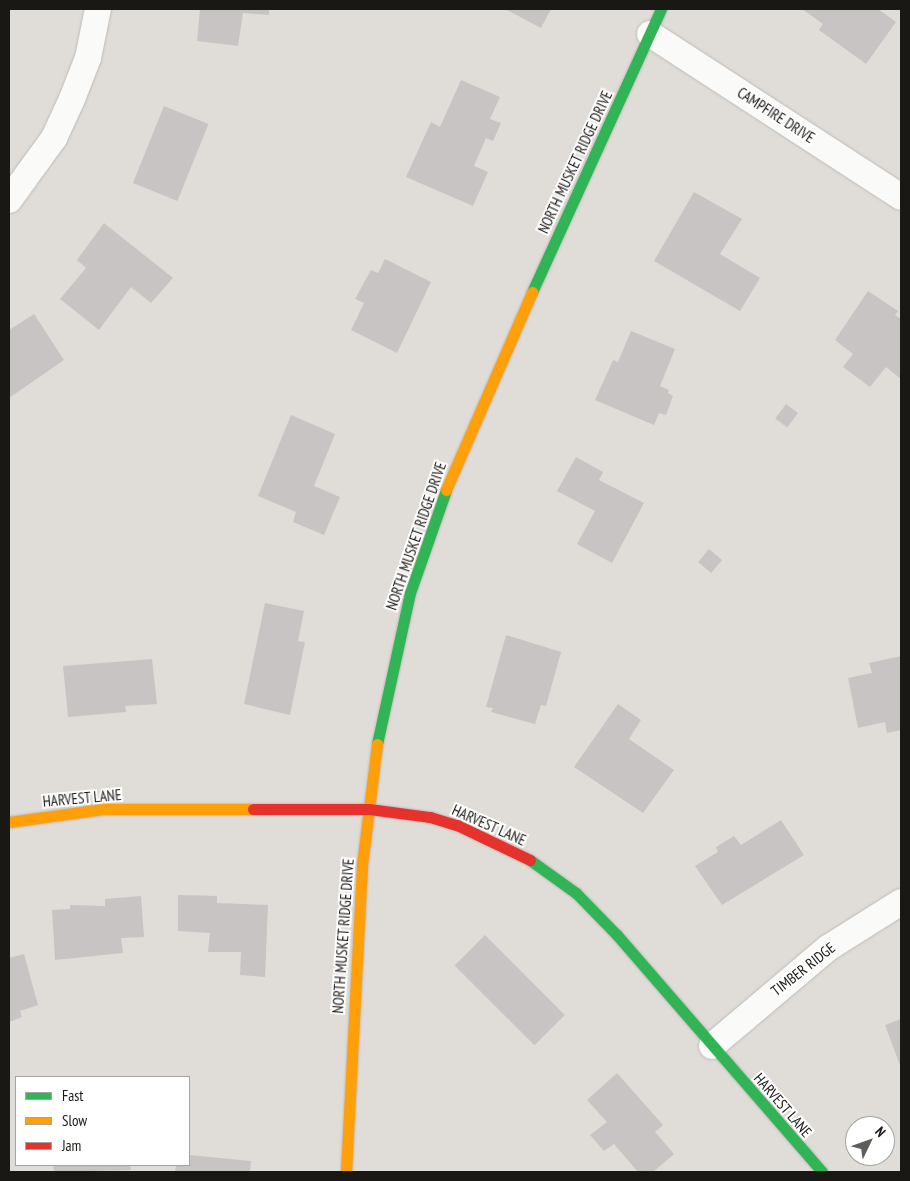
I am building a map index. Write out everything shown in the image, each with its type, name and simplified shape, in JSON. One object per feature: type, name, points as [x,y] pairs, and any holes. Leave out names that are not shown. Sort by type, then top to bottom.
[{"type":"street","points":[[9,200],[54,138],[88,58],[98,9]]},
{"type":"street","name":"NORTH MUSKET RIDGE DRIVE","points":[[346,1172],[361,885],[369,809],[391,671],[410,593],[442,499],[477,413],[661,9]]},
{"type":"street","name":"CAMPFIRE DRIVE","points":[[650,34],[901,197]]},
{"type":"street","name":"HARVEST LANE","points":[[9,822],[103,808],[369,809],[430,817],[457,825],[544,868],[576,893],[617,935],[822,1172]]},
{"type":"street","name":"TIMBER RIDGE","points":[[712,1046],[828,948],[901,902]]},
{"type":"building","points":[[200,9],[269,9],[269,15],[243,13],[238,46],[197,41]]},
{"type":"building","points":[[505,9],[551,9],[541,28]]},
{"type":"building","points":[[802,9],[878,9],[896,22],[866,64],[819,30],[823,24]]},
{"type":"building","points":[[461,80],[500,97],[490,119],[501,123],[493,141],[486,138],[474,166],[488,172],[473,206],[406,177],[431,122],[440,127]]},
{"type":"building","points":[[164,106],[209,124],[177,201],[133,183]]},
{"type":"building","points":[[694,192],[742,219],[720,254],[760,278],[740,311],[654,261]]},
{"type":"building","points":[[104,223],[173,278],[151,303],[131,287],[99,330],[60,299],[86,268],[77,260]]},
{"type":"building","points":[[385,259],[431,282],[397,353],[351,330],[364,303],[355,299],[371,270],[378,273]]},
{"type":"building","points":[[868,291],[898,311],[895,315],[901,319],[901,379],[886,367],[870,387],[843,367],[853,354],[835,340]]},
{"type":"building","points":[[34,314],[64,360],[9,398],[9,330]]},
{"type":"building","points":[[631,331],[675,349],[660,386],[669,390],[668,393],[673,396],[666,415],[659,413],[654,425],[595,400],[613,360],[618,362]]},
{"type":"building","points":[[786,404],[798,413],[787,427],[775,418]]},
{"type":"building","points":[[291,415],[335,434],[314,486],[340,497],[324,535],[293,522],[296,512],[258,496]]},
{"type":"building","points":[[576,457],[603,472],[599,480],[644,503],[612,563],[577,544],[595,511],[557,491]]},
{"type":"building","points":[[709,549],[722,560],[711,573],[698,562]]},
{"type":"building","points":[[265,603],[304,611],[298,641],[305,642],[290,715],[244,704]]},
{"type":"building","points":[[506,635],[561,652],[546,706],[541,705],[535,724],[491,712],[493,708],[486,707]]},
{"type":"building","points":[[901,656],[901,730],[887,733],[885,722],[858,728],[848,678],[872,673],[869,663]]},
{"type":"building","points":[[152,659],[157,704],[125,706],[126,712],[68,717],[63,666]]},
{"type":"building","points":[[618,704],[641,720],[629,739],[674,770],[643,813],[574,767]]},
{"type":"building","points":[[781,820],[804,855],[722,905],[695,866],[718,852],[716,847],[734,836],[741,845]]},
{"type":"building","points":[[178,895],[217,896],[217,903],[268,905],[265,977],[240,975],[241,952],[208,952],[210,933],[178,931]]},
{"type":"building","points":[[141,896],[144,937],[121,938],[123,953],[55,960],[52,910],[70,909],[70,905],[105,906],[105,899]]},
{"type":"building","points":[[485,935],[565,1015],[534,1045],[455,965]]},
{"type":"building","points":[[24,954],[38,1005],[20,1011],[22,1017],[9,1022],[9,958]]},
{"type":"building","points":[[901,1019],[901,1068],[885,1025]]},
{"type":"building","points":[[617,1073],[663,1125],[655,1132],[674,1154],[653,1172],[638,1172],[614,1144],[604,1151],[590,1135],[607,1122],[587,1100]]},
{"type":"building","points":[[190,1155],[251,1161],[250,1172],[175,1172],[176,1166],[190,1166]]},
{"type":"building","points":[[53,1166],[130,1166],[131,1170],[54,1172]]},
{"type":"traffic: fast","points":[[532,292],[661,9]]},
{"type":"traffic: fast","points":[[377,744],[410,593],[446,490]]},
{"type":"traffic: fast","points":[[530,860],[576,893],[617,935],[822,1172]]},
{"type":"traffic: slow","points":[[446,490],[532,292]]},
{"type":"traffic: slow","points":[[346,1172],[362,865],[377,744]]},
{"type":"traffic: slow","points":[[9,822],[103,809],[253,809]]},
{"type":"traffic: jam","points":[[253,809],[369,809],[430,817],[457,825],[530,860]]}]
